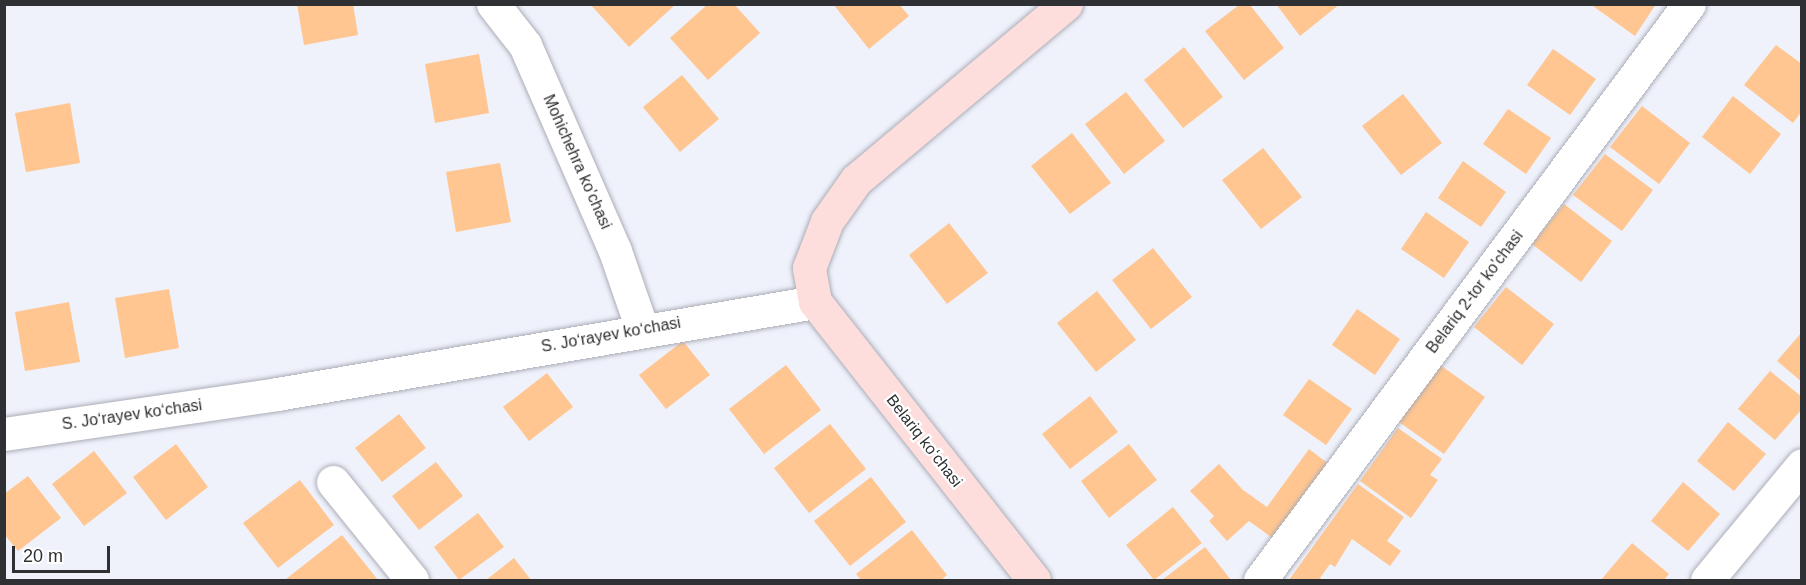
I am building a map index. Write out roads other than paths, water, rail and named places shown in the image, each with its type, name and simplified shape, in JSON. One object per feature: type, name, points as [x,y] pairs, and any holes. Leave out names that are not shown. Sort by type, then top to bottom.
[{"type":"street","name":"Mohichehra ko'chasi","points":[[493,4],[525,45],[615,251],[642,329]]},
{"type":"street","points":[[814,302],[809,286],[814,251],[845,193],[1066,4]]},
{"type":"street","name":"Belariq 2-tor ko'chasi","points":[[1260,580],[1689,4]]},
{"type":"street","name":"S. Joʻrayev koʻchasi","points":[[4,434],[278,393],[642,329],[814,302]]},
{"type":"street","name":"Belariq koʻchasi","points":[[814,302],[1034,580]]},
{"type":"street","points":[[1707,580],[1802,465]]},
{"type":"street","points":[[333,482],[412,580]]}]
